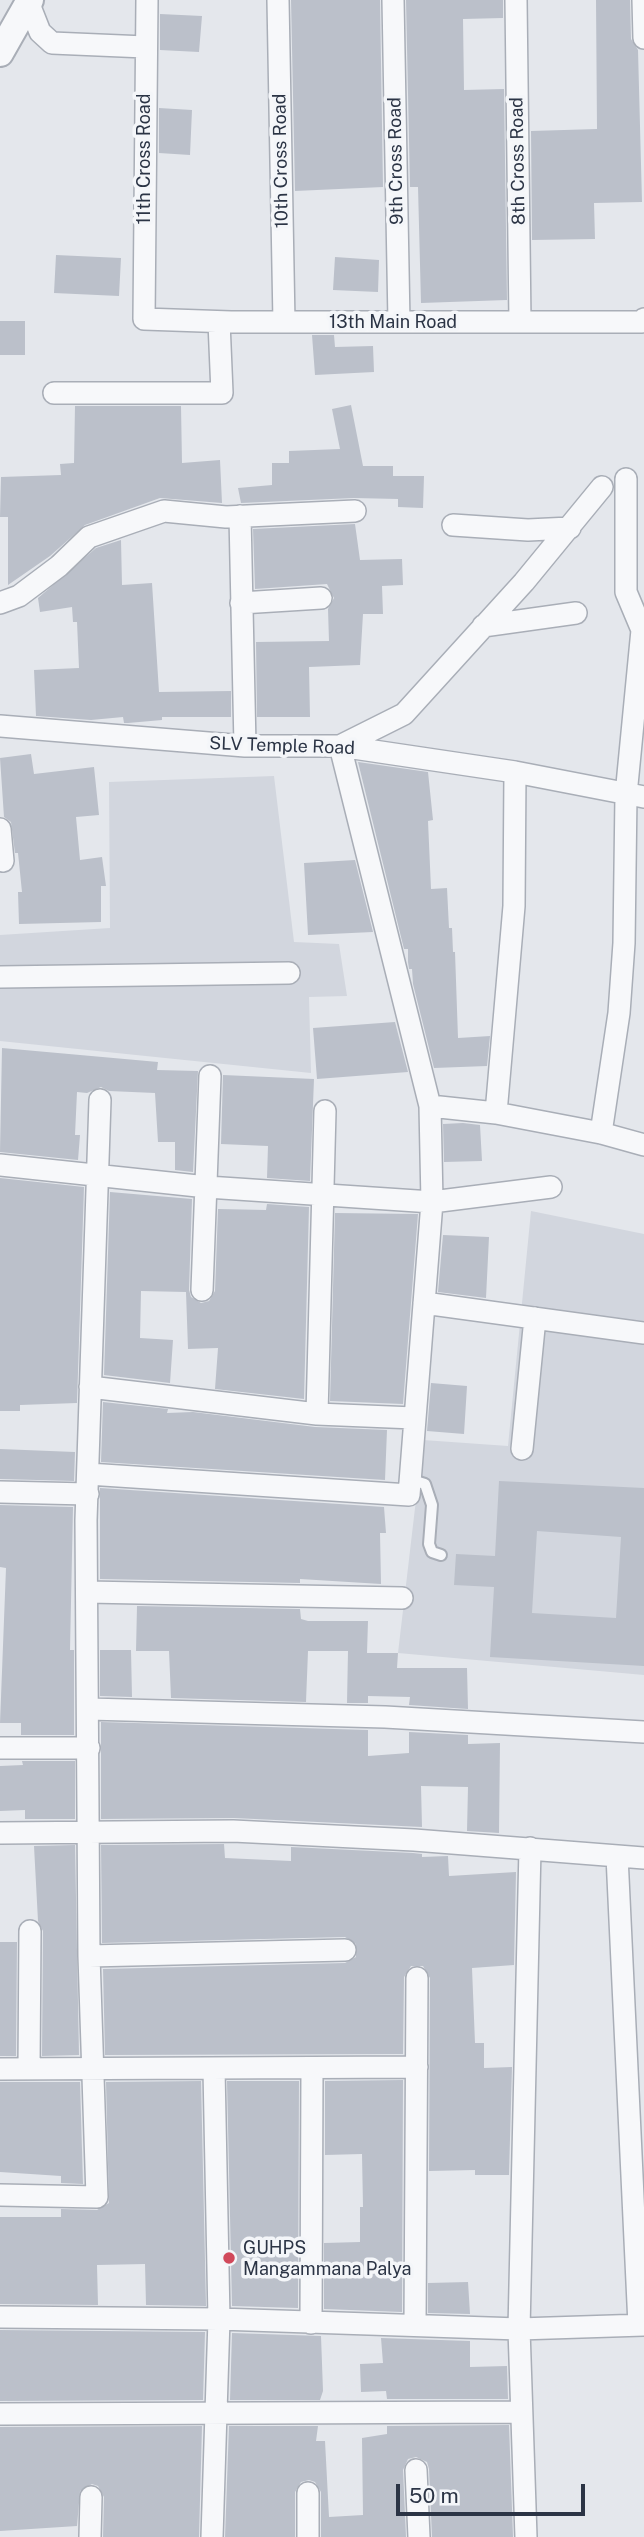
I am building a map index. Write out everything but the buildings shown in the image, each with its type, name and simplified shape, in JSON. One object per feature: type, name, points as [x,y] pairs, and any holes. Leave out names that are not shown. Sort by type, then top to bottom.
[{"type":"street","name":"11th Cross Road","points":[[144,319],[147,0]]},
{"type":"street","name":"10th Cross Road","points":[[278,0],[284,322]]},
{"type":"street","name":"9th Cross Road","points":[[393,0],[399,322]]},
{"type":"street","name":"8th Cross Road","points":[[516,0],[520,322]]},
{"type":"street","points":[[643,0],[644,38]]},
{"type":"street","points":[[29,2],[40,32],[52,43],[145,47]]},
{"type":"street","points":[[0,53],[29,2]]},
{"type":"street","name":"13th Main Road","points":[[144,319],[219,322],[643,321]]},
{"type":"street","points":[[54,393],[222,393],[219,322]]},
{"type":"street","points":[[601,1133],[622,971],[635,796],[642,630],[626,593],[626,479]]},
{"type":"street","points":[[0,1492],[88,1484],[409,1494],[432,1202],[430,1106],[340,746],[404,713],[570,528],[602,487]]},
{"type":"street","points":[[0,603],[19,596],[59,566],[89,537],[164,511],[240,516],[355,511]]},
{"type":"street","points":[[240,516],[244,746]]},
{"type":"street","points":[[453,524],[528,530],[570,528]]},
{"type":"street","points":[[241,603],[321,598]]},
{"type":"street","points":[[483,626],[576,613]]},
{"type":"street","name":"SLV Temple Road","points":[[0,726],[244,746],[340,746],[515,772],[635,796]]},
{"type":"street","points":[[496,1113],[514,906],[515,772]]},
{"type":"street","points":[[0,830],[3,861]]},
{"type":"street","points":[[0,976],[289,973]]},
{"type":"street","points":[[202,1290],[210,1076]]},
{"type":"street","points":[[0,2195],[97,2197],[89,1956],[87,1592],[95,1173],[100,1100]]},
{"type":"street","points":[[430,1106],[496,1113],[601,1133],[644,1145]]},
{"type":"street","points":[[317,1414],[325,1111]]},
{"type":"street","points":[[0,1165],[207,1187],[324,1192],[432,1202],[551,1186]]},
{"type":"street","points":[[424,1303],[644,1333]]},
{"type":"street","points":[[522,1449],[535,1318]]},
{"type":"street","points":[[90,1387],[317,1414],[414,1418]]},
{"type":"street","points":[[87,1592],[402,1598]]},
{"type":"street","points":[[89,1709],[385,1717],[644,1732]]},
{"type":"street","points":[[0,1748],[89,1748]]},
{"type":"street","points":[[0,1833],[233,1831],[530,1848],[644,1858]]},
{"type":"street","points":[[526,2537],[519,2329],[530,1848]]},
{"type":"street","points":[[0,2317],[219,2319],[519,2329],[642,2325],[617,1856]]},
{"type":"street","points":[[29,2069],[30,1931]]},
{"type":"street","points":[[89,1956],[345,1950]]},
{"type":"street","points":[[415,2325],[417,1978]]},
{"type":"street","points":[[0,2069],[417,2067]]},
{"type":"street","points":[[212,2537],[219,2319],[214,2068]]},
{"type":"street","points":[[311,2323],[312,2069]]},
{"type":"street","points":[[0,2414],[71,2416],[215,2411],[520,2412]]},
{"type":"street","points":[[416,2470],[419,2537]]},
{"type":"street","points":[[308,2493],[308,2537]]},
{"type":"street","points":[[90,2497],[90,2537]]},
{"type":"lane","points":[[409,1479],[425,1484],[432,1505],[429,1544],[432,1552],[441,1555]]},
{"type":"shaded area","points":[[274,776],[294,942],[339,944],[347,996],[309,997],[311,1073],[0,1041],[0,935],[110,928],[109,782]]},
{"type":"shaded area","points":[[531,1211],[644,1234],[644,1675],[398,1653],[423,1440],[508,1446]]},
{"type":"place","name":"GUHPS Mangammana Palya","points":[[229,2258]]}]
